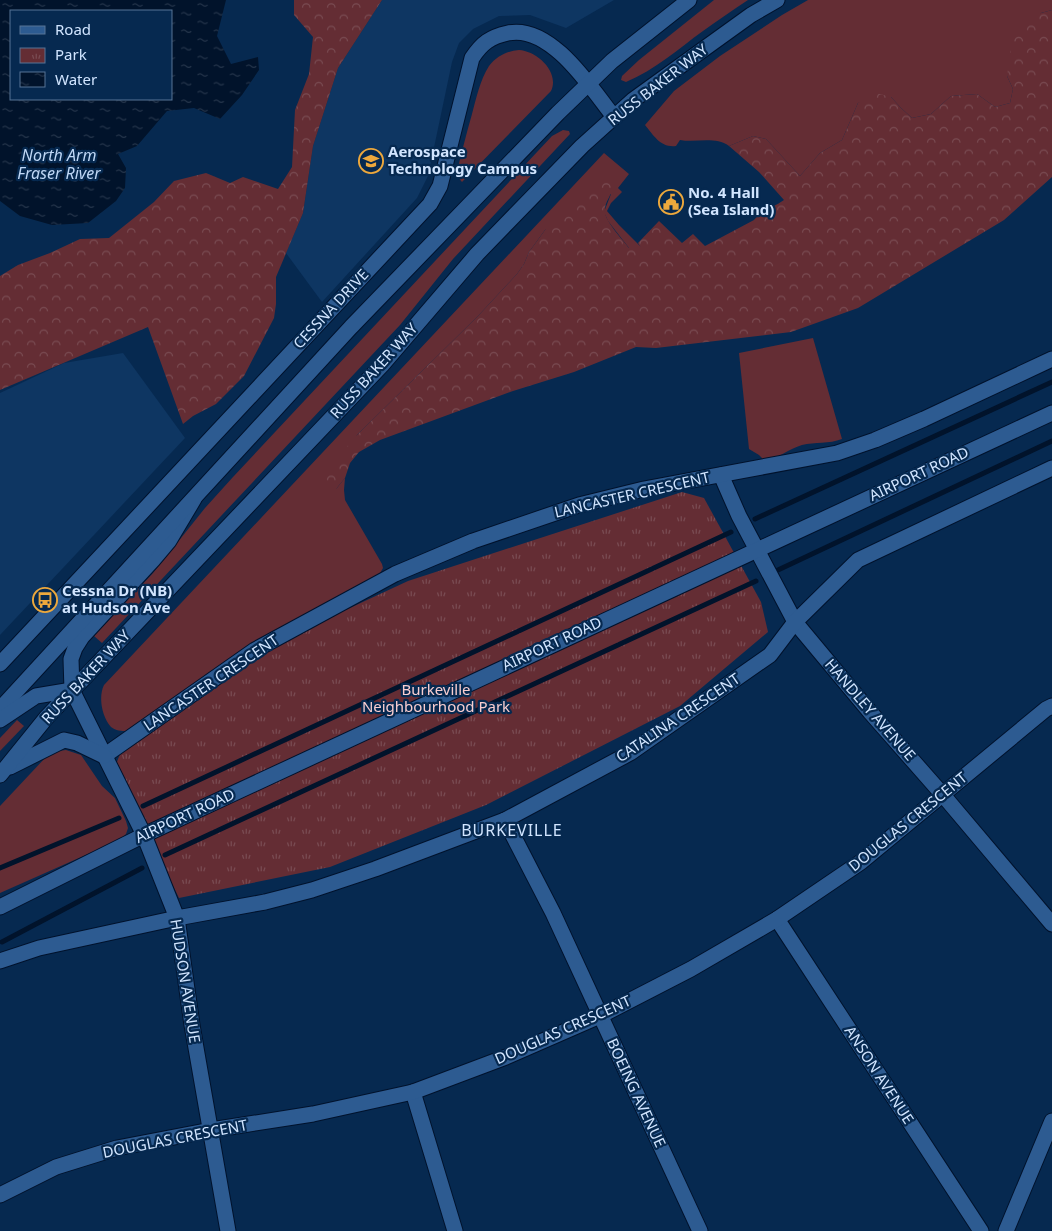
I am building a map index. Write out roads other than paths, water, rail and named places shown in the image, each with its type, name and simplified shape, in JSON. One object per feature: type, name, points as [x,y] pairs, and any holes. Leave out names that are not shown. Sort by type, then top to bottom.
[{"type":"street","points":[[0,709],[351,327],[558,113],[612,61],[689,0]]},
{"type":"street","name":"RUSS BAKER WAY","points":[[3,772],[46,718],[382,365],[477,254],[582,146],[633,100],[751,16],[777,0]]},
{"type":"street","name":"CESSNA DRIVE","points":[[0,664],[430,204],[440,186],[472,58],[481,46],[496,36],[514,32],[531,34],[550,43],[569,61],[614,117]]},
{"type":"street","name":"LANCASTER CRESCENT","points":[[104,756],[255,650],[395,574],[473,540],[579,505],[644,489],[837,453],[924,420],[1052,358]]},
{"type":"street","name":"AIRPORT ROAD","points":[[0,907],[144,835],[1052,412]]},
{"type":"street","name":"CATALINA CRESCENT","points":[[0,961],[39,948],[176,918],[265,902],[312,890],[375,869],[505,820],[630,753],[770,655],[795,622],[858,560],[1052,468]]},
{"type":"street","name":"HANDLEY AVENUE","points":[[721,475],[739,516],[795,622],[1052,924]]},
{"type":"street","points":[[0,720],[36,696],[72,690],[71,660],[75,648],[82,637],[169,541],[194,499]]},
{"type":"street","name":"HUDSON AVENUE","points":[[72,690],[144,835],[176,918],[192,1025],[228,1231]]},
{"type":"street","name":"DOUGLAS CRESCENT","points":[[0,1195],[56,1167],[117,1148],[211,1130],[313,1114],[412,1092],[506,1057],[600,1016],[692,969],[777,919],[861,862],[1052,706]]},
{"type":"street","points":[[3,772],[64,740],[77,743],[104,756]]},
{"type":"street","name":"BOEING AVENUE","points":[[505,820],[553,913],[700,1231]]},
{"type":"street","name":"ANSON AVENUE","points":[[777,919],[981,1231]]},
{"type":"street","points":[[412,1092],[455,1231]]},
{"type":"street","points":[[1006,1231],[1052,1121]]},
{"type":"water","name":"North Arm Fraser River","points":[[0,0],[226,0],[217,36],[231,64],[258,57],[259,70],[242,95],[220,119],[194,108],[167,111],[137,146],[118,154],[126,168],[125,188],[116,201],[88,223],[52,225],[20,216],[0,201]]},
{"type":"waterway","points":[[755,519],[1052,382]]},
{"type":"waterway","points":[[778,570],[1052,441]]},
{"type":"waterway","points":[[143,806],[731,532]]},
{"type":"waterway","points":[[165,855],[756,581]]},
{"type":"waterway","points":[[0,868],[119,818]]},
{"type":"waterway","points":[[2,942],[142,868]]},
{"type":"place","name":"Aerospace Technology Campus","points":[[371,161]]},
{"type":"place","name":"No. 4 Hall (Sea Island)","points":[[671,202]]},
{"type":"place","name":"Cessna Dr (NB) at Hudson Ave","points":[[45,600]]},
{"type":"district","name":"BURKEVILLE","points":[[512,830]]},
{"type":"park label","name":"Burkeville Neighbourhood Park","points":[[436,698]]}]
